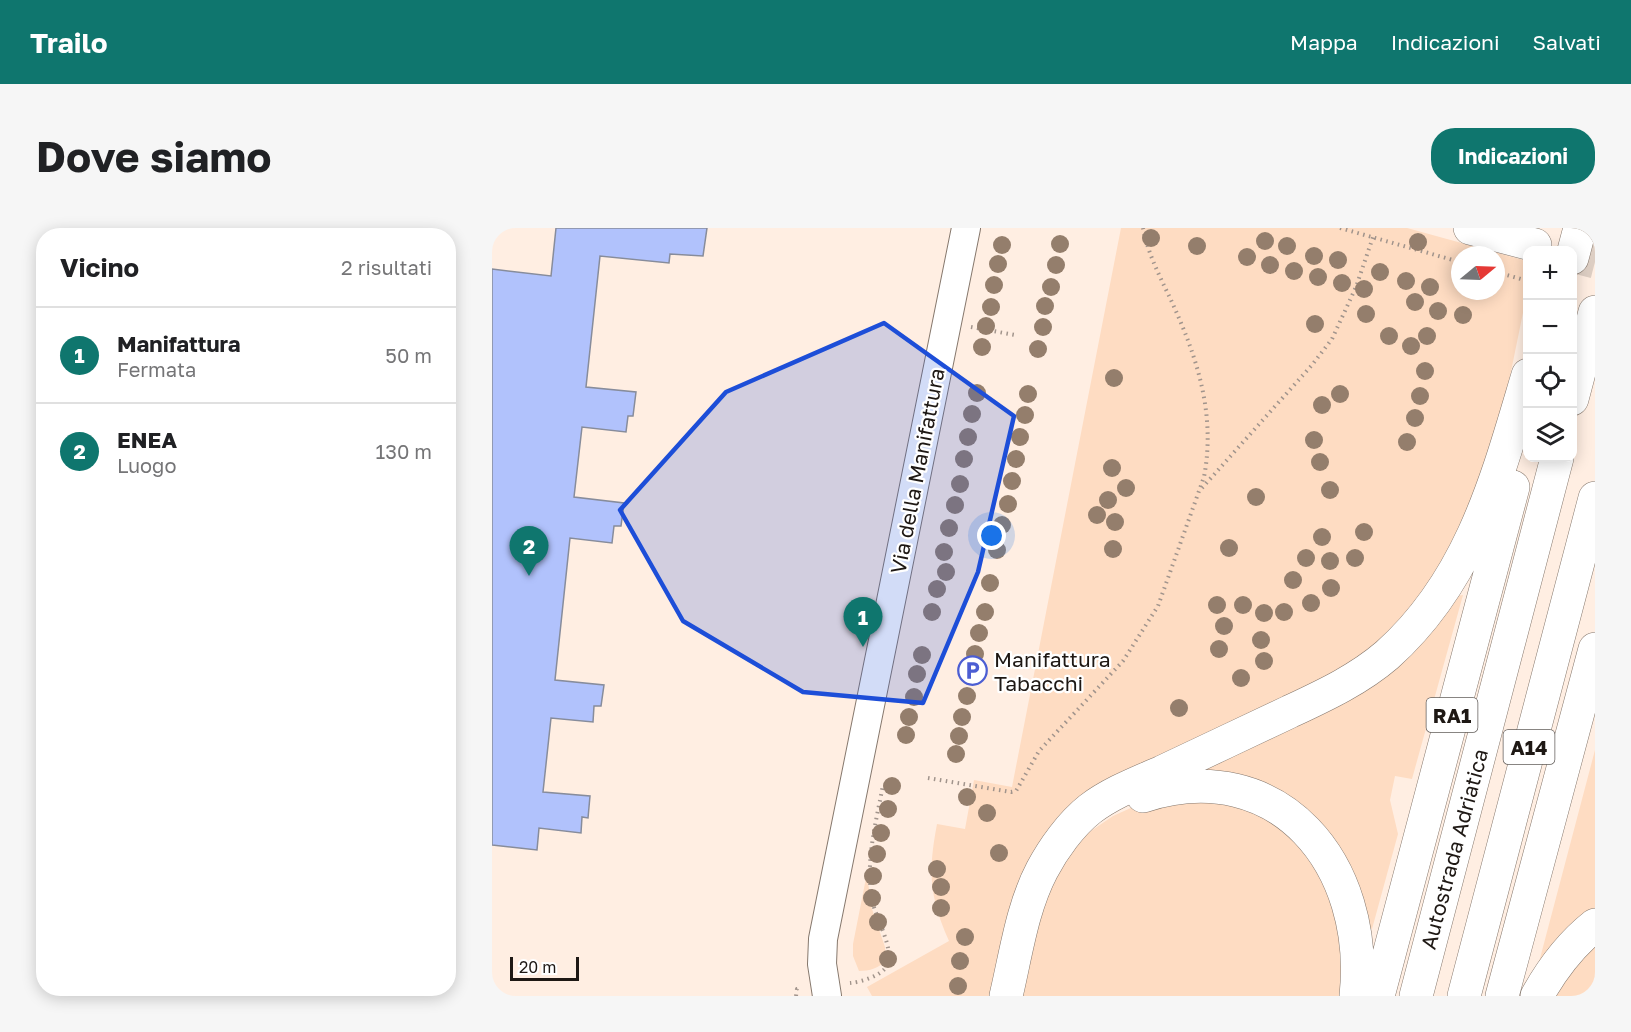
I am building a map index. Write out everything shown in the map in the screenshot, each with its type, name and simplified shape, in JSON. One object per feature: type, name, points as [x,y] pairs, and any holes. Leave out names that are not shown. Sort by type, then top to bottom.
[{"type":"main road","points":[[1470,228],[1535,245]]},
{"type":"main road","points":[[1577,380],[1595,312]]},
{"type":"main road","points":[[1005,996],[1032,893],[1049,859],[1088,810],[1109,797],[1335,689],[1369,669],[1402,640],[1442,593],[1472,541],[1491,494],[1523,388]]},
{"type":"main road","name":"RA1","points":[[1378,996],[1523,449]]},
{"type":"main road","name":"Autostrada Adriatica","points":[[1416,996],[1556,462]]},
{"type":"main road","name":"A14","points":[[1464,996],[1595,498]]},
{"type":"main road","points":[[1502,996],[1595,649]]},
{"type":"main road","points":[[1069,831],[1119,805],[1154,792],[1182,786],[1206,785],[1228,789],[1273,806],[1292,818],[1312,836],[1330,860],[1344,888],[1353,918],[1357,947],[1356,996]]},
{"type":"main road","points":[[1537,996],[1558,962],[1595,925]]},
{"type":"street","name":"Via della Manifattura","points":[[816,990],[822,964],[823,939],[964,330],[966,228]]},
{"type":"path","points":[[928,778],[1016,791],[1039,751],[1117,669],[1139,639],[1158,606],[1200,491],[1208,458],[1207,420],[1202,380],[1186,335],[1149,252],[1143,228]]},
{"type":"path","points":[[1340,228],[1451,259]]},
{"type":"path","points":[[1200,491],[1312,365],[1332,339],[1356,287],[1373,237]]},
{"type":"path","points":[[1505,275],[1523,280]]},
{"type":"path","points":[[964,330],[975,316]]},
{"type":"path","points":[[964,330],[1015,335]]},
{"type":"path","points":[[796,996],[859,982],[886,966],[888,947],[873,904],[870,885],[871,854],[885,773]]},
{"type":"highlighted area","points":[[884,323],[1014,416],[978,572],[923,703],[803,692],[683,621],[620,510],[726,392]]},
{"type":"shaded area","points":[[1121,228],[1407,228],[1472,246],[1451,246],[1451,300],[1505,300],[1505,255],[1523,260],[1523,313],[1498,435],[1453,551],[1377,651],[1107,789],[1000,955],[989,996],[872,996],[867,987],[949,941],[934,897],[932,856],[937,824],[965,829],[974,780],[1012,787]]},
{"type":"shaded area","points":[[1463,595],[1412,779],[1395,776],[1390,800],[1398,834],[1372,929],[1367,929],[1353,879],[1212,773],[1204,771],[1203,768],[1456,596]]},
{"type":"shaded area","points":[[1595,750],[1595,911],[1538,966]]},
{"type":"shaded area","points":[[1240,801],[1302,841],[1342,916],[1344,996],[1018,996],[1047,891],[1055,872],[1088,833],[1113,816],[1144,802]]},
{"type":"shaded area","points":[[867,873],[871,906],[885,947],[886,960],[874,968],[859,971],[853,956],[853,944]]},
{"type":"shaded area","points":[[1595,939],[1595,996],[1551,996]]},
{"type":"building","points":[[556,228],[707,228],[703,256],[670,254],[669,263],[600,256],[586,387],[636,392],[633,416],[628,416],[626,432],[582,427],[574,497],[624,503],[621,526],[614,526],[612,543],[570,538],[555,680],[604,685],[601,706],[594,706],[593,722],[551,718],[543,792],[590,796],[588,818],[582,817],[581,833],[539,828],[537,850],[492,845],[492,269],[551,276]]},
{"type":"tunnel","points":[[1577,257],[1595,262]]},
{"type":"place","name":"ENEA","points":[[529,576]]},
{"type":"place","name":"Manifattura","points":[[863,647]]},
{"type":"place","name":"Manifattura Tabacchi","points":[[973,671]]}]
